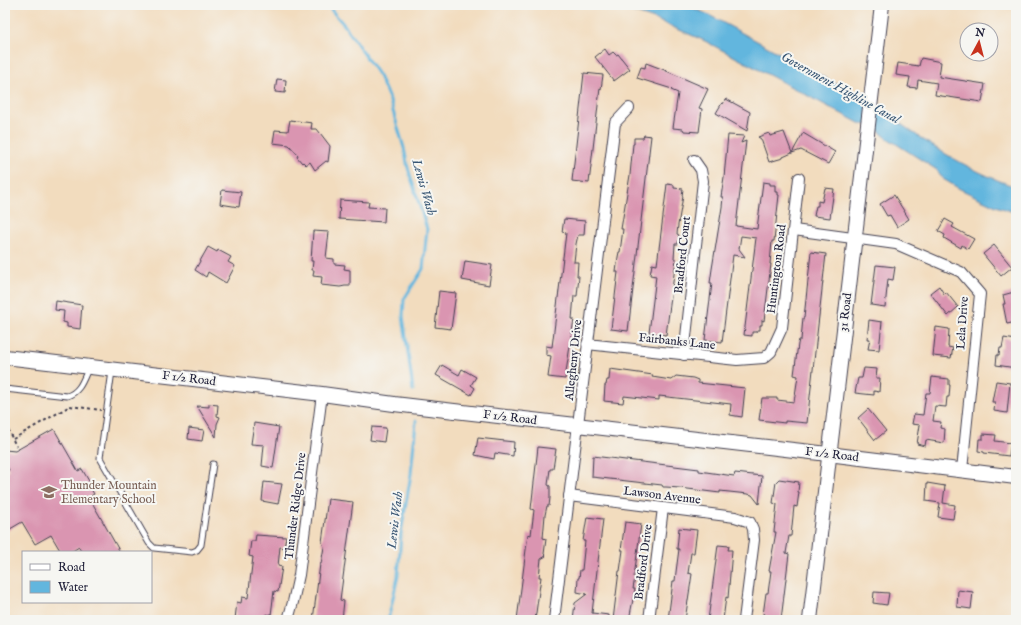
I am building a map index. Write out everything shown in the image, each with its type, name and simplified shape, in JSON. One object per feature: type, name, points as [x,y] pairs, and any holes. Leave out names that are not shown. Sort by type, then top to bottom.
[{"type":"street","name":"31 Road","points":[[810,620],[828,454],[882,5]]},
{"type":"street","name":"Allegheny Drive","points":[[554,620],[615,122],[629,108]]},
{"type":"street","name":"Bradford Court","points":[[684,355],[703,181],[701,170],[694,160]]},
{"type":"street","name":"Huntington Road","points":[[764,358],[771,352],[782,328],[799,178]]},
{"type":"street","name":"Lela Drive","points":[[794,230],[896,244],[961,272],[980,294],[962,470]]},
{"type":"street","name":"Fairbanks Lane","points":[[587,344],[737,360],[764,358]]},
{"type":"street","name":"F 1/2 Road","points":[[5,356],[394,404],[1016,477]]},
{"type":"street","name":"Thunder Ridge Drive","points":[[288,620],[299,575],[322,394]]},
{"type":"street","name":"Lawson Avenue","points":[[569,496],[735,517],[750,522],[753,529],[754,540],[744,620]]},
{"type":"street","name":"Bradford Drive","points":[[649,620],[663,508]]},
{"type":"lane","points":[[5,389],[67,396],[74,394],[78,389],[90,366]]},
{"type":"lane","points":[[112,369],[100,458],[149,543],[154,548],[192,552],[197,550],[201,545],[212,464]]},
{"type":"path","points":[[13,439],[70,406],[106,411]]},
{"type":"path","points":[[5,424],[16,446]]},
{"type":"path","points":[[5,434],[11,435]]},
{"type":"water","name":"Government Highline Canal","points":[[613,5],[686,5],[707,14],[879,107],[927,142],[961,163],[1016,187],[1016,213],[996,206],[943,179],[937,170],[887,138],[874,127],[859,123],[705,41],[654,19]]},
{"type":"building","points":[[605,49],[609,55],[613,52],[616,55],[618,54],[630,69],[614,81],[595,57]]},
{"type":"building","points":[[921,58],[941,62],[939,77],[985,84],[982,102],[935,95],[937,83],[918,80],[917,88],[908,87],[910,77],[896,75],[898,63],[919,66]]},
{"type":"building","points":[[646,63],[708,89],[699,108],[702,109],[699,132],[684,131],[683,129],[673,128],[678,93],[671,90],[672,89],[637,78],[641,67],[645,68]]},
{"type":"building","points":[[584,73],[603,75],[601,89],[600,88],[589,183],[572,181]]},
{"type":"building","points":[[277,79],[286,80],[285,93],[275,92]]},
{"type":"building","points":[[726,99],[750,112],[747,131],[716,113]]},
{"type":"building","points":[[290,120],[312,123],[311,129],[317,129],[330,146],[328,162],[326,161],[315,170],[310,162],[306,165],[303,162],[302,163],[297,157],[298,155],[289,145],[273,143],[275,130],[288,131]]},
{"type":"building","points":[[784,132],[792,153],[783,158],[769,162],[761,139],[758,137],[769,133],[770,136]]},
{"type":"building","points":[[803,133],[835,152],[828,164],[801,150],[792,153]]},
{"type":"building","points":[[644,135],[651,136],[628,331],[611,329],[618,272],[616,272],[623,229],[621,229],[630,175],[634,138],[643,138]]},
{"type":"building","points":[[728,135],[744,136],[741,143],[746,141],[736,226],[757,229],[763,182],[770,183],[770,185],[775,185],[775,192],[778,192],[779,195],[774,241],[772,241],[771,264],[764,321],[762,320],[760,330],[752,332],[752,336],[744,335],[756,238],[741,236],[739,249],[745,257],[733,255],[722,342],[705,340],[712,283],[710,283],[722,207],[723,197],[721,197]]},
{"type":"building","points":[[667,184],[674,185],[674,188],[683,189],[683,196],[677,234],[679,235],[678,244],[675,244],[674,259],[676,259],[666,335],[649,333],[656,276],[650,275],[652,264],[657,265]]},
{"type":"building","points":[[825,188],[834,189],[830,218],[814,216],[816,206],[818,206],[818,201],[822,202]]},
{"type":"building","points":[[222,190],[241,192],[239,207],[220,204]]},
{"type":"building","points":[[894,195],[909,219],[897,227],[890,215],[887,216],[880,204]]},
{"type":"building","points":[[340,200],[369,202],[368,207],[385,208],[384,222],[339,219]]},
{"type":"building","points":[[564,219],[585,221],[584,235],[578,235],[576,244],[574,262],[578,262],[577,276],[579,276],[577,296],[574,296],[572,319],[574,319],[565,379],[548,377],[551,356],[546,355],[546,346],[552,347],[566,233],[562,232]]},
{"type":"building","points":[[945,219],[954,224],[952,227],[974,239],[968,249],[962,245],[961,248],[944,238],[945,235],[938,231]]},
{"type":"building","points":[[313,231],[329,232],[326,258],[334,259],[334,264],[345,265],[344,269],[350,270],[350,286],[340,287],[321,285],[322,277],[313,276],[313,261],[311,261]]},
{"type":"building","points":[[994,245],[1012,267],[1001,276],[983,254]]},
{"type":"building","points":[[208,247],[217,252],[218,250],[231,257],[228,262],[235,266],[226,283],[208,272],[206,277],[195,270]]},
{"type":"building","points":[[811,252],[826,254],[807,423],[785,421],[785,423],[759,420],[762,398],[777,398],[777,400],[794,402],[798,376],[794,375],[798,344],[799,340],[801,340]]},
{"type":"building","points":[[465,261],[492,265],[489,285],[462,280]]},
{"type":"building","points":[[876,265],[895,267],[893,280],[888,279],[885,307],[871,305]]},
{"type":"building","points":[[939,286],[944,294],[946,292],[958,307],[948,316],[930,293]]},
{"type":"building","points":[[439,291],[456,293],[451,329],[435,327]]},
{"type":"building","points":[[1014,292],[1016,301],[1016,322],[1007,324],[1003,304],[1005,304],[1003,295]]},
{"type":"building","points":[[56,301],[82,305],[80,329],[67,327],[67,323],[63,322],[64,311],[55,310]]},
{"type":"building","points":[[869,320],[882,322],[879,350],[868,349],[870,339],[867,339]]},
{"type":"building","points":[[936,327],[949,329],[948,347],[953,348],[951,358],[933,356]]},
{"type":"building","points":[[1004,338],[1016,340],[1016,368],[996,365],[997,355],[999,355],[1000,348],[1002,348]]},
{"type":"building","points":[[442,365],[459,375],[462,369],[476,377],[471,385],[475,388],[471,395],[436,375]]},
{"type":"building","points":[[864,368],[877,369],[876,378],[880,378],[879,392],[874,391],[874,395],[855,393],[858,378],[862,378]]},
{"type":"building","points":[[610,369],[653,375],[652,377],[671,380],[676,376],[693,378],[698,380],[698,383],[745,388],[742,417],[730,415],[731,404],[659,396],[659,400],[624,396],[623,403],[604,401],[605,385],[607,380],[609,380]]},
{"type":"building","points":[[932,377],[949,379],[949,397],[947,397],[946,407],[935,406],[933,421],[941,422],[940,428],[945,429],[944,443],[926,440],[925,446],[917,444],[920,425],[912,424],[914,414],[923,415],[926,393],[930,393]]},
{"type":"building","points":[[996,381],[1010,383],[1007,413],[994,411],[995,402],[992,402]]},
{"type":"building","points":[[209,404],[218,405],[217,416],[220,417],[217,424],[216,437],[197,406],[209,407]]},
{"type":"building","points":[[868,409],[886,431],[875,440],[858,418]]},
{"type":"building","points":[[254,423],[279,427],[273,468],[262,466],[264,445],[251,444]]},
{"type":"building","points":[[372,427],[386,428],[384,442],[370,440]]},
{"type":"building","points":[[189,428],[204,430],[202,441],[188,439]]},
{"type":"building","name":"Thunder Mountain Elementary School","points":[[54,429],[78,471],[82,469],[93,488],[91,489],[94,494],[89,497],[119,551],[81,551],[79,547],[73,551],[60,551],[51,535],[35,544],[22,522],[5,532],[5,472],[9,470],[5,463],[5,450],[15,451]]},
{"type":"building","points":[[983,434],[996,435],[995,441],[1011,443],[1009,456],[978,451],[979,439],[983,439]]},
{"type":"building","points":[[478,438],[514,442],[513,456],[495,453],[494,459],[475,455]]},
{"type":"building","points":[[538,447],[556,449],[553,469],[550,469],[548,485],[550,486],[550,498],[549,506],[547,506],[545,515],[543,538],[546,539],[544,554],[546,556],[541,559],[539,577],[541,577],[535,620],[517,620],[528,534],[531,535],[534,510],[531,509]]},
{"type":"building","points":[[593,456],[699,469],[699,471],[734,476],[735,473],[762,476],[759,504],[752,495],[748,494],[720,491],[720,493],[663,487],[662,485],[592,477]]},
{"type":"building","points":[[779,479],[799,482],[799,492],[797,507],[794,506],[791,536],[789,536],[786,553],[789,554],[781,620],[766,620],[766,615],[763,615],[766,593],[768,593],[771,571],[769,571],[776,532],[774,532],[777,504],[773,503],[776,482]]},
{"type":"building","points":[[264,482],[282,484],[278,504],[262,501]]},
{"type":"building","points":[[927,483],[945,486],[943,503],[955,505],[953,519],[938,517],[940,503],[926,501]]},
{"type":"building","points":[[328,499],[353,502],[340,600],[344,601],[342,620],[313,620],[320,564],[324,547],[322,542]]},
{"type":"building","points":[[587,517],[603,519],[592,613],[609,615],[609,620],[573,620],[575,603],[587,594],[577,592],[578,578],[580,570],[582,570],[585,541],[583,541]]},
{"type":"building","points":[[625,522],[641,524],[634,577],[633,589],[635,589],[629,620],[613,620],[623,550],[621,550]]},
{"type":"building","points":[[679,528],[697,530],[694,553],[691,553],[688,573],[692,574],[685,620],[668,620],[679,549],[677,549]]},
{"type":"building","points":[[256,535],[286,537],[284,548],[280,547],[278,566],[282,567],[278,592],[274,591],[271,615],[266,614],[266,618],[264,617],[263,620],[235,619],[237,602],[241,603],[242,597],[248,598],[253,557],[249,556],[251,541],[255,541]]},
{"type":"building","points":[[718,545],[729,546],[728,550],[732,550],[728,598],[726,597],[723,620],[708,620]]},
{"type":"building","points":[[958,590],[973,592],[971,609],[957,607]]},
{"type":"building","points":[[874,592],[889,593],[887,605],[873,603]]},
{"type":"waterway","name":"Lewis Wash","points":[[327,5],[345,26],[379,76],[390,101],[404,148],[408,168],[427,229],[423,269],[404,299],[403,316],[413,390]]},
{"type":"waterway","name":"Lewis Wash","points":[[388,620],[398,576],[401,533],[411,474],[416,421]]},
{"type":"place","name":"Thunder Mountain Elementary School","points":[[49,492]]}]
